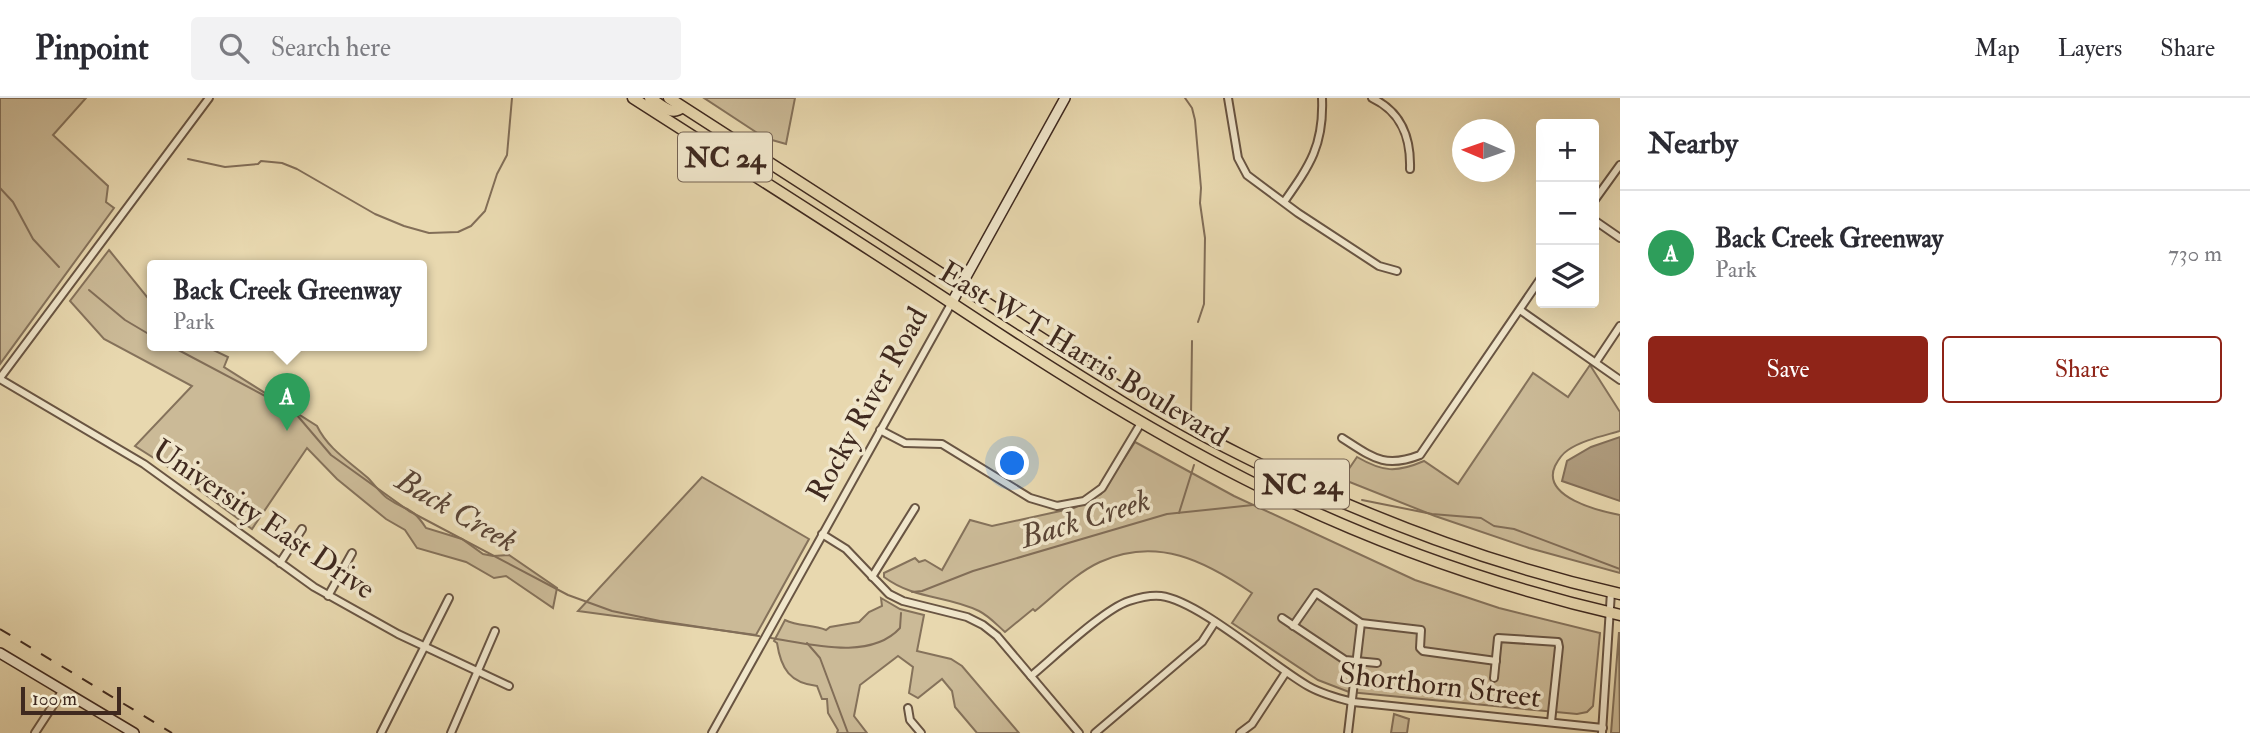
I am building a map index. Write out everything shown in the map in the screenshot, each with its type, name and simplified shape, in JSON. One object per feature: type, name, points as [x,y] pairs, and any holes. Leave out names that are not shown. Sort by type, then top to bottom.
[{"type":"main road","name":"East W T Harris Boulevard","points":[[633,98],[951,304],[1141,422],[1247,480],[1363,532],[1495,580],[1615,614]]},
{"type":"main road","points":[[650,98],[673,111],[682,107]]},
{"type":"main road","name":"East W T Harris Boulevard","points":[[669,98],[1153,408],[1272,471],[1434,539],[1522,568],[1616,593]]},
{"type":"street","points":[[0,378],[209,98]]},
{"type":"street","name":"Rocky River Road","points":[[712,733],[1065,98]]},
{"type":"street","points":[[1228,98],[1242,168],[1255,183],[1380,266],[1398,271]]},
{"type":"street","points":[[1284,202],[1318,144],[1322,124],[1322,98]]},
{"type":"street","points":[[1371,98],[1388,108],[1403,127],[1410,146],[1410,169]]},
{"type":"street","points":[[1599,194],[1620,164]]},
{"type":"street","points":[[1599,223],[1620,238]]},
{"type":"street","points":[[1342,438],[1382,461],[1394,463],[1420,455],[1536,286]]},
{"type":"street","points":[[1520,310],[1620,380]]},
{"type":"street","points":[[1596,362],[1620,326]]},
{"type":"street","name":"University East Drive","points":[[0,378],[125,451],[328,596],[509,686]]},
{"type":"street","points":[[880,430],[905,443],[942,444],[1030,498],[1057,506],[1084,500],[1102,488],[1141,422]]},
{"type":"street","points":[[872,577],[915,508]]},
{"type":"street","points":[[280,563],[302,529]]},
{"type":"street","points":[[822,534],[846,549],[889,594],[903,601],[967,617],[983,625],[997,636],[1079,733]]},
{"type":"street","points":[[328,596],[352,553]]},
{"type":"street","points":[[1293,626],[1316,593],[1362,623],[1421,630],[1420,648],[1423,651],[1496,661]]},
{"type":"street","points":[[1602,731],[1616,593]]},
{"type":"street","name":"Shorthorn Street","points":[[1031,676],[1110,611],[1128,601],[1160,596],[1177,601],[1215,622],[1286,672],[1326,695],[1353,702],[1551,722],[1602,731]]},
{"type":"street","points":[[381,733],[449,598]]},
{"type":"street","points":[[1282,618],[1345,660],[1377,663]]},
{"type":"street","points":[[1095,733],[1202,642],[1215,622]]},
{"type":"street","points":[[1348,733],[1362,623]]},
{"type":"street","points":[[451,733],[495,631]]},
{"type":"street","points":[[1493,678],[1498,638],[1558,642],[1551,722]]},
{"type":"street","points":[[0,653],[134,733]]},
{"type":"street","points":[[1240,733],[1252,724],[1286,672]]},
{"type":"street","points":[[35,733],[63,690]]},
{"type":"street","points":[[908,708],[910,720],[921,733]]},
{"type":"shaded area","points":[[0,98],[86,98],[53,135],[108,186],[106,202],[114,208],[0,364]]},
{"type":"shaded area","points":[[704,98],[795,98],[786,144],[765,138]]},
{"type":"shaded area","points":[[109,250],[147,297],[147,351],[216,351],[228,357],[224,367],[317,426],[327,442],[340,455],[387,498],[412,512],[426,528],[462,539],[483,554],[509,555],[557,588],[553,608],[506,576],[494,578],[466,562],[417,548],[405,530],[386,519],[337,479],[307,448],[252,529],[135,446],[192,386],[104,339],[70,301]]},
{"type":"shaded area","points":[[1590,365],[1620,412],[1620,431],[1568,450],[1556,464],[1553,477],[1556,486],[1574,501],[1620,515],[1620,573],[1529,548],[1435,516],[1342,479],[1357,457],[1374,466],[1390,469],[1405,468],[1424,461],[1458,484],[1533,373],[1568,397]]},
{"type":"shaded area","points":[[1620,437],[1620,501],[1562,481],[1567,461],[1591,447]]},
{"type":"shaded area","points":[[1135,442],[1234,496],[1415,580],[1499,608],[1600,633],[1593,706],[1587,712],[1577,714],[1349,692],[1318,680],[1232,623],[1252,593],[1198,562],[1161,552],[1141,551],[1100,562],[1074,578],[1005,632],[979,611],[907,590],[884,577],[884,573],[915,558],[919,562],[925,560],[942,570],[970,520],[992,526],[1074,508],[1101,494]]},
{"type":"shaded area","points":[[702,477],[809,539],[756,635],[578,611]]},
{"type":"shaded area","points":[[881,598],[900,609],[924,615],[917,651],[951,659],[962,666],[1019,733],[977,733],[955,707],[952,691],[942,679],[918,698],[909,693],[913,667],[898,656],[860,685],[854,716],[867,733],[837,733],[838,730],[828,713],[827,699],[822,699],[817,686],[800,682],[788,673],[774,641],[785,620],[826,630],[859,622],[869,612],[882,606]]},
{"type":"shaded area","points":[[1619,632],[1620,733],[1611,733]]},
{"type":"shaded area","points":[[1394,714],[1409,719],[1407,733],[1391,733]]},
{"type":"waterway","points":[[188,159],[225,167],[258,164],[261,161],[282,163],[375,214],[404,226],[429,233],[458,232],[471,226],[485,211],[497,174],[507,155],[512,98]]},
{"type":"waterway","points":[[1185,98],[1192,108],[1195,120],[1205,238],[1204,304],[1198,322]]},
{"type":"waterway","name":"Back Creek","points":[[0,188],[13,202],[33,239],[59,267]]},
{"type":"waterway","name":"Back Creek","points":[[89,290],[125,320],[147,333]]},
{"type":"waterway","points":[[1191,417],[1192,341]]},
{"type":"waterway","name":"Back Creek","points":[[180,351],[296,414],[331,455],[409,511],[568,595],[612,611],[759,636]]},
{"type":"waterway","points":[[1179,513],[1194,465]]},
{"type":"waterway","name":"Back Creek","points":[[1362,500],[1432,514],[1481,518],[1494,526],[1514,529],[1620,569]]},
{"type":"waterway","name":"Back Creek","points":[[912,592],[922,591],[973,571],[1167,514],[1273,503]]},
{"type":"waterway","name":"Back Creek","points":[[771,638],[839,648],[873,644],[900,628],[901,613]]},
{"type":"waterway","points":[[807,643],[820,658],[848,733]]},
{"type":"railway","points":[[0,629],[172,733]]},
{"type":"place","name":"Back Creek Greenway","points":[[287,431]]}]
